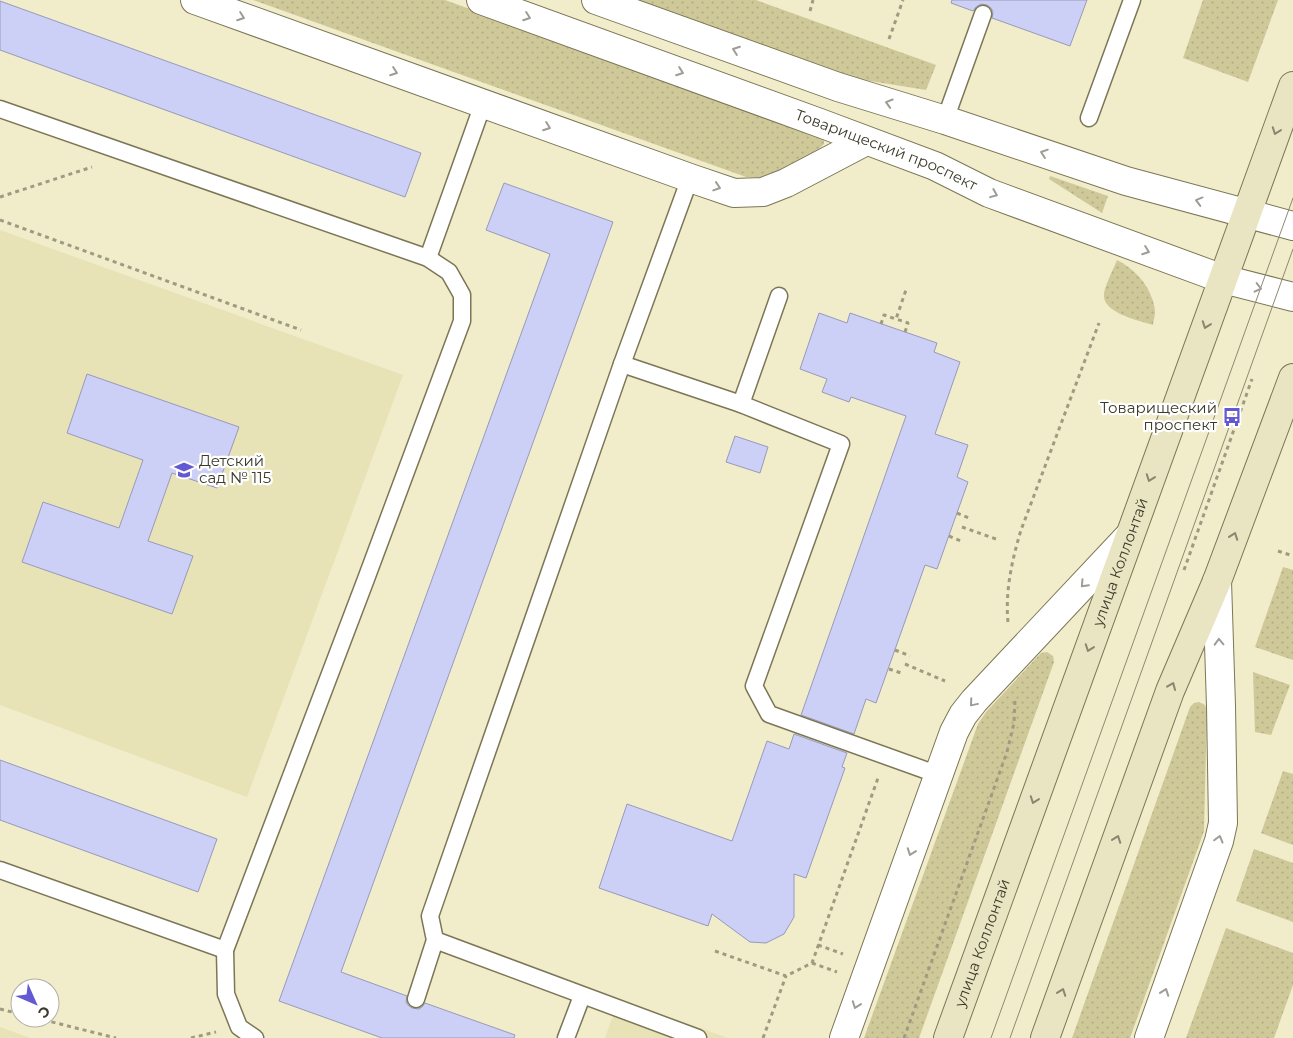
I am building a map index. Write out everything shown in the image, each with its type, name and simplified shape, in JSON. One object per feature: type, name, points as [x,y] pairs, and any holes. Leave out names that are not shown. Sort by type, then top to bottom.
[{"type":"main road","name":"улица Коллонтай","points":[[948,1038],[1293,86]]},
{"type":"main road","points":[[1045,1038],[1170,691],[1217,581],[1293,378]]},
{"type":"street","points":[[195,0],[734,193],[763,192],[786,183],[866,140]]},
{"type":"street","name":"Товарищеский проспект","points":[[481,0],[866,140],[935,166],[990,192],[1223,279],[1293,297]]},
{"type":"street","points":[[596,0],[838,87],[945,120],[1126,181],[1293,226]]},
{"type":"street","points":[[844,1038],[954,732],[963,715],[1012,659],[1129,536]]},
{"type":"street","points":[[1149,1038],[1219,841],[1223,823],[1217,581]]},
{"type":"lane","points":[[1089,118],[1132,0]]},
{"type":"lane","points":[[945,120],[983,14]]},
{"type":"lane","points":[[428,258],[483,104]]},
{"type":"lane","points":[[0,109],[428,258],[450,272],[462,295],[462,321],[225,950],[226,994],[239,1027],[255,1038]]},
{"type":"lane","points":[[416,999],[435,940],[430,916],[622,364],[690,178]]},
{"type":"lane","points":[[741,404],[779,296]]},
{"type":"lane","points":[[622,364],[741,404],[841,444],[754,686],[769,714],[939,776]]},
{"type":"lane","points":[[0,870],[225,950]]},
{"type":"lane","points":[[435,940],[698,1038]]},
{"type":"lane","points":[[566,1038],[582,996]]},
{"type":"path","points":[[810,11],[813,0]]},
{"type":"path","points":[[889,39],[903,0]]},
{"type":"path","points":[[0,197],[130,154]]},
{"type":"path","points":[[0,220],[301,330]]},
{"type":"path","points":[[896,319],[907,288]]},
{"type":"path","points":[[882,324],[884,315],[908,323],[904,332]]},
{"type":"path","points":[[1184,570],[1252,379]]},
{"type":"path","points":[[957,513],[969,518]]},
{"type":"path","points":[[962,528],[996,539]]},
{"type":"path","points":[[949,536],[961,541]]},
{"type":"path","points":[[1278,551],[1293,556]]},
{"type":"path","points":[[895,650],[910,656]]},
{"type":"path","points":[[905,664],[945,681]]},
{"type":"path","points":[[889,669],[904,674]]},
{"type":"path","points":[[763,1038],[786,976],[812,963],[885,756]]},
{"type":"path","points":[[818,945],[847,955]]},
{"type":"path","points":[[714,951],[786,976]]},
{"type":"path","points":[[812,963],[840,973]]},
{"type":"path","points":[[60,1024],[116,1038]]},
{"type":"shaded area","points":[[253,0],[445,0],[820,135],[824,139],[824,144],[819,149],[777,173],[763,177],[746,177]]},
{"type":"shaded area","points":[[639,0],[756,0],[936,65],[926,90],[858,79]]},
{"type":"shaded area","points":[[1203,0],[1278,0],[1248,82],[1183,58]]},
{"type":"shaded area","points":[[1050,176],[1108,196],[1102,213],[1049,179]]},
{"type":"shaded area","name":"Детский сад № 115","points":[[0,230],[403,375],[247,797],[0,705]]},
{"type":"shaded area","points":[[1117,260],[1134,272],[1147,288],[1155,308],[1153,325],[1122,315],[1108,306],[1104,293]]},
{"type":"shaded area","points":[[1283,567],[1293,570],[1293,660],[1255,647]]},
{"type":"shaded area","points":[[1047,652],[1053,656],[1054,662],[919,1038],[864,1038],[978,724],[986,712],[1041,653]]},
{"type":"shaded area","points":[[1253,672],[1290,685],[1271,735],[1255,732]]},
{"type":"shaded area","points":[[1199,702],[1205,705],[1207,710],[1204,831],[1130,1038],[1072,1038],[1190,707],[1194,703]]},
{"type":"shaded area","points":[[1283,771],[1293,774],[1293,845],[1261,833]]},
{"type":"shaded area","points":[[1254,849],[1293,863],[1293,922],[1236,901]]},
{"type":"shaded area","points":[[1226,928],[1293,953],[1293,985],[1274,1038],[1186,1038]]},
{"type":"shaded area","points":[[619,999],[728,1038],[605,1038]]},
{"type":"shaded area","points":[[0,1027],[30,1038],[0,1038]]},
{"type":"building","points":[[952,0],[1087,0],[1070,46],[992,18],[993,12],[987,5],[981,4],[973,11],[951,3]]},
{"type":"building","points":[[0,1],[421,153],[405,197],[0,50]]},
{"type":"building","points":[[504,183],[613,222],[341,972],[407,996],[406,1002],[412,1008],[419,1009],[425,1003],[515,1035],[514,1038],[382,1038],[279,1001],[550,254],[486,230]]},
{"type":"building","points":[[819,313],[847,323],[850,313],[937,343],[934,352],[960,362],[935,434],[968,445],[957,477],[968,482],[937,569],[925,565],[876,703],[866,699],[854,734],[801,715],[906,416],[851,397],[849,402],[822,392],[827,379],[800,369]]},
{"type":"building","points":[[87,374],[239,427],[217,488],[172,473],[148,541],[193,556],[172,614],[22,562],[43,502],[119,528],[143,460],[67,433]]},
{"type":"building","points":[[735,436],[768,447],[760,473],[726,462]]},
{"type":"building","points":[[794,734],[847,753],[842,767],[845,768],[806,878],[794,874],[794,917],[784,934],[766,943],[750,942],[712,914],[708,926],[599,888],[627,804],[732,841],[767,741],[789,749]]},
{"type":"building","points":[[0,760],[217,839],[198,892],[0,820]]},
{"type":"tram line","points":[[991,1038],[1293,198]]},
{"type":"tram line","points":[[1010,1038],[1293,249]]},
{"type":"place","name":"Товарищеский проспект","points":[[1232,417]]},
{"type":"place","name":"Детский сад № 115","points":[[184,470]]}]
